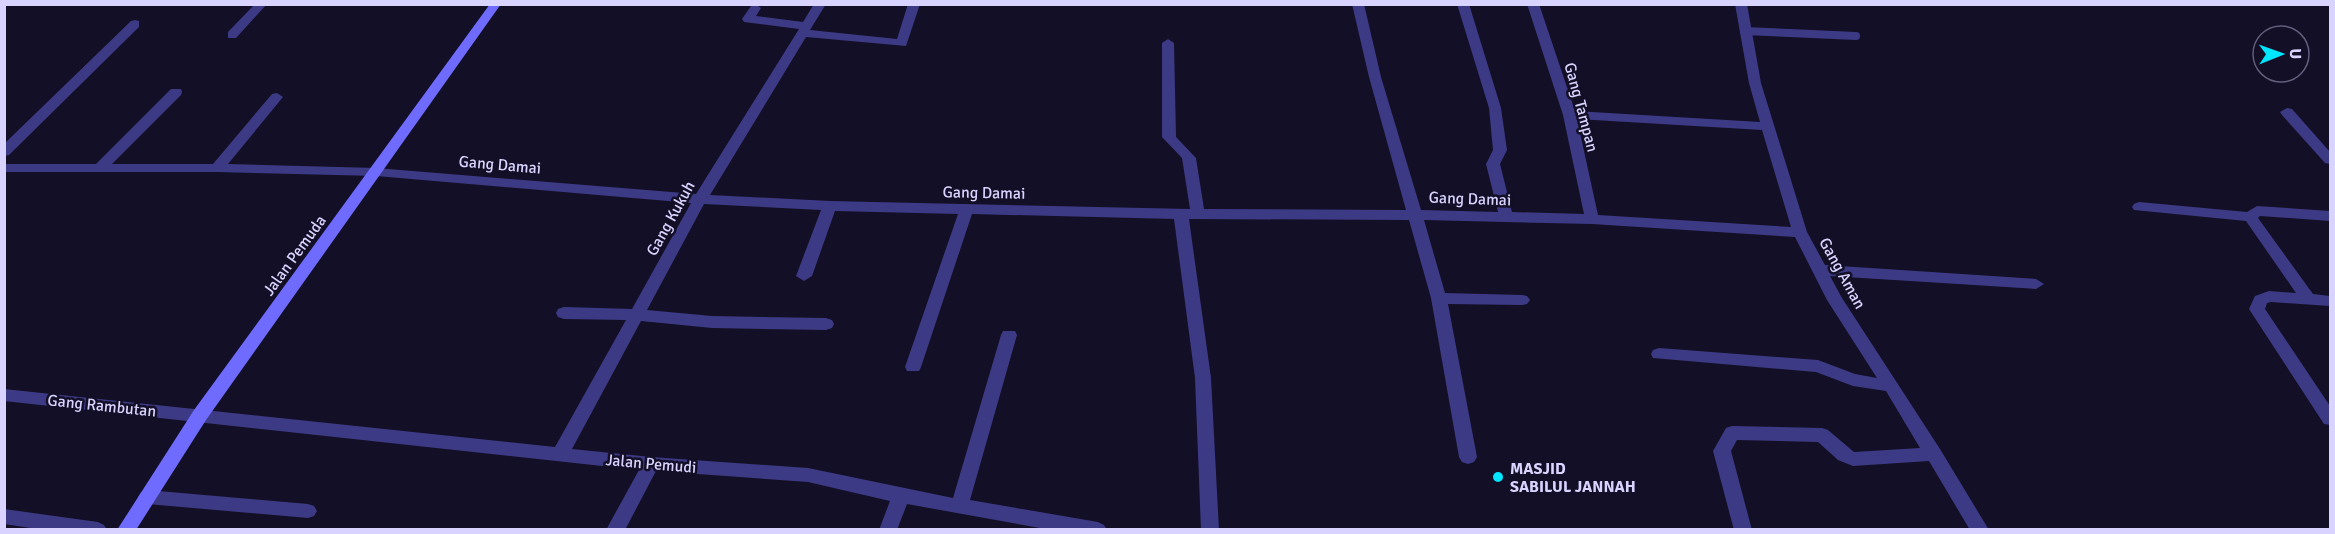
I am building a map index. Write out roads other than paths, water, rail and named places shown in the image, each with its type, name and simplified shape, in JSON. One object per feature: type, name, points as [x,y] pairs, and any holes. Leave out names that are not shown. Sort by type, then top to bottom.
[{"type":"main road","name":"Jalan Pemuda","points":[[126,530],[200,415],[496,4]]},
{"type":"street","points":[[232,34],[262,4]]},
{"type":"street","name":"Gang Kukuh","points":[[560,454],[700,199],[820,4]]},
{"type":"street","points":[[754,8],[747,19],[902,43],[914,4]]},
{"type":"street","points":[[1358,4],[1375,77],[1439,298],[1468,457]]},
{"type":"street","points":[[1463,4],[1495,108],[1500,150],[1493,164],[1506,217]]},
{"type":"street","name":"Gang Tampan","points":[[1533,4],[1570,115],[1592,219]]},
{"type":"street","name":"Gang Aman","points":[[1741,4],[1755,83],[1800,232],[1835,300],[1980,530]]},
{"type":"street","points":[[4,152],[135,24]]},
{"type":"street","points":[[1168,43],[1169,137],[1171,143],[1185,152],[1189,158],[1198,214]]},
{"type":"street","points":[[101,168],[176,92]]},
{"type":"street","points":[[217,168],[276,97]]},
{"type":"street","points":[[2287,112],[2331,160]]},
{"type":"street","points":[[1570,115],[1768,126]]},
{"type":"street","name":"Gang Damai","points":[[4,168],[217,168],[376,172],[700,199],[830,206],[1181,214],[1416,215],[1592,219],[1800,232]]},
{"type":"street","points":[[804,276],[830,206]]},
{"type":"street","points":[[2139,207],[2250,217],[2257,211],[2331,216]]},
{"type":"street","points":[[913,367],[967,210]]},
{"type":"street","points":[[1181,214],[1203,378],[1210,530]]},
{"type":"street","points":[[2250,217],[2308,299]]},
{"type":"street","points":[[1820,270],[2036,284]]},
{"type":"street","points":[[2331,301],[2270,296],[2260,300],[2257,309],[2331,419]]},
{"type":"street","points":[[1439,298],[1522,300]]},
{"type":"street","points":[[564,313],[638,315],[711,322],[826,324]]},
{"type":"street","points":[[959,506],[1009,335]]},
{"type":"street","points":[[1659,354],[1818,366],[1853,380],[1891,386]]},
{"type":"street","name":"Gang Rambutan","points":[[4,395],[200,415]]},
{"type":"street","name":"Jalan Pemudi","points":[[200,415],[651,464],[807,475],[901,496],[1098,530]]},
{"type":"street","points":[[1743,530],[1722,451],[1732,433],[1822,435],[1844,455],[1853,459],[1934,454]]},
{"type":"street","points":[[615,530],[651,464]]},
{"type":"street","points":[[888,530],[901,496]]},
{"type":"street","points":[[147,497],[308,511]]},
{"type":"street","points":[[4,516],[98,530]]},
{"type":"lane","points":[[1744,31],[1856,36]]},
{"type":"place","name":"MASJID SABILUL JANNAH","points":[[1498,477]]}]
